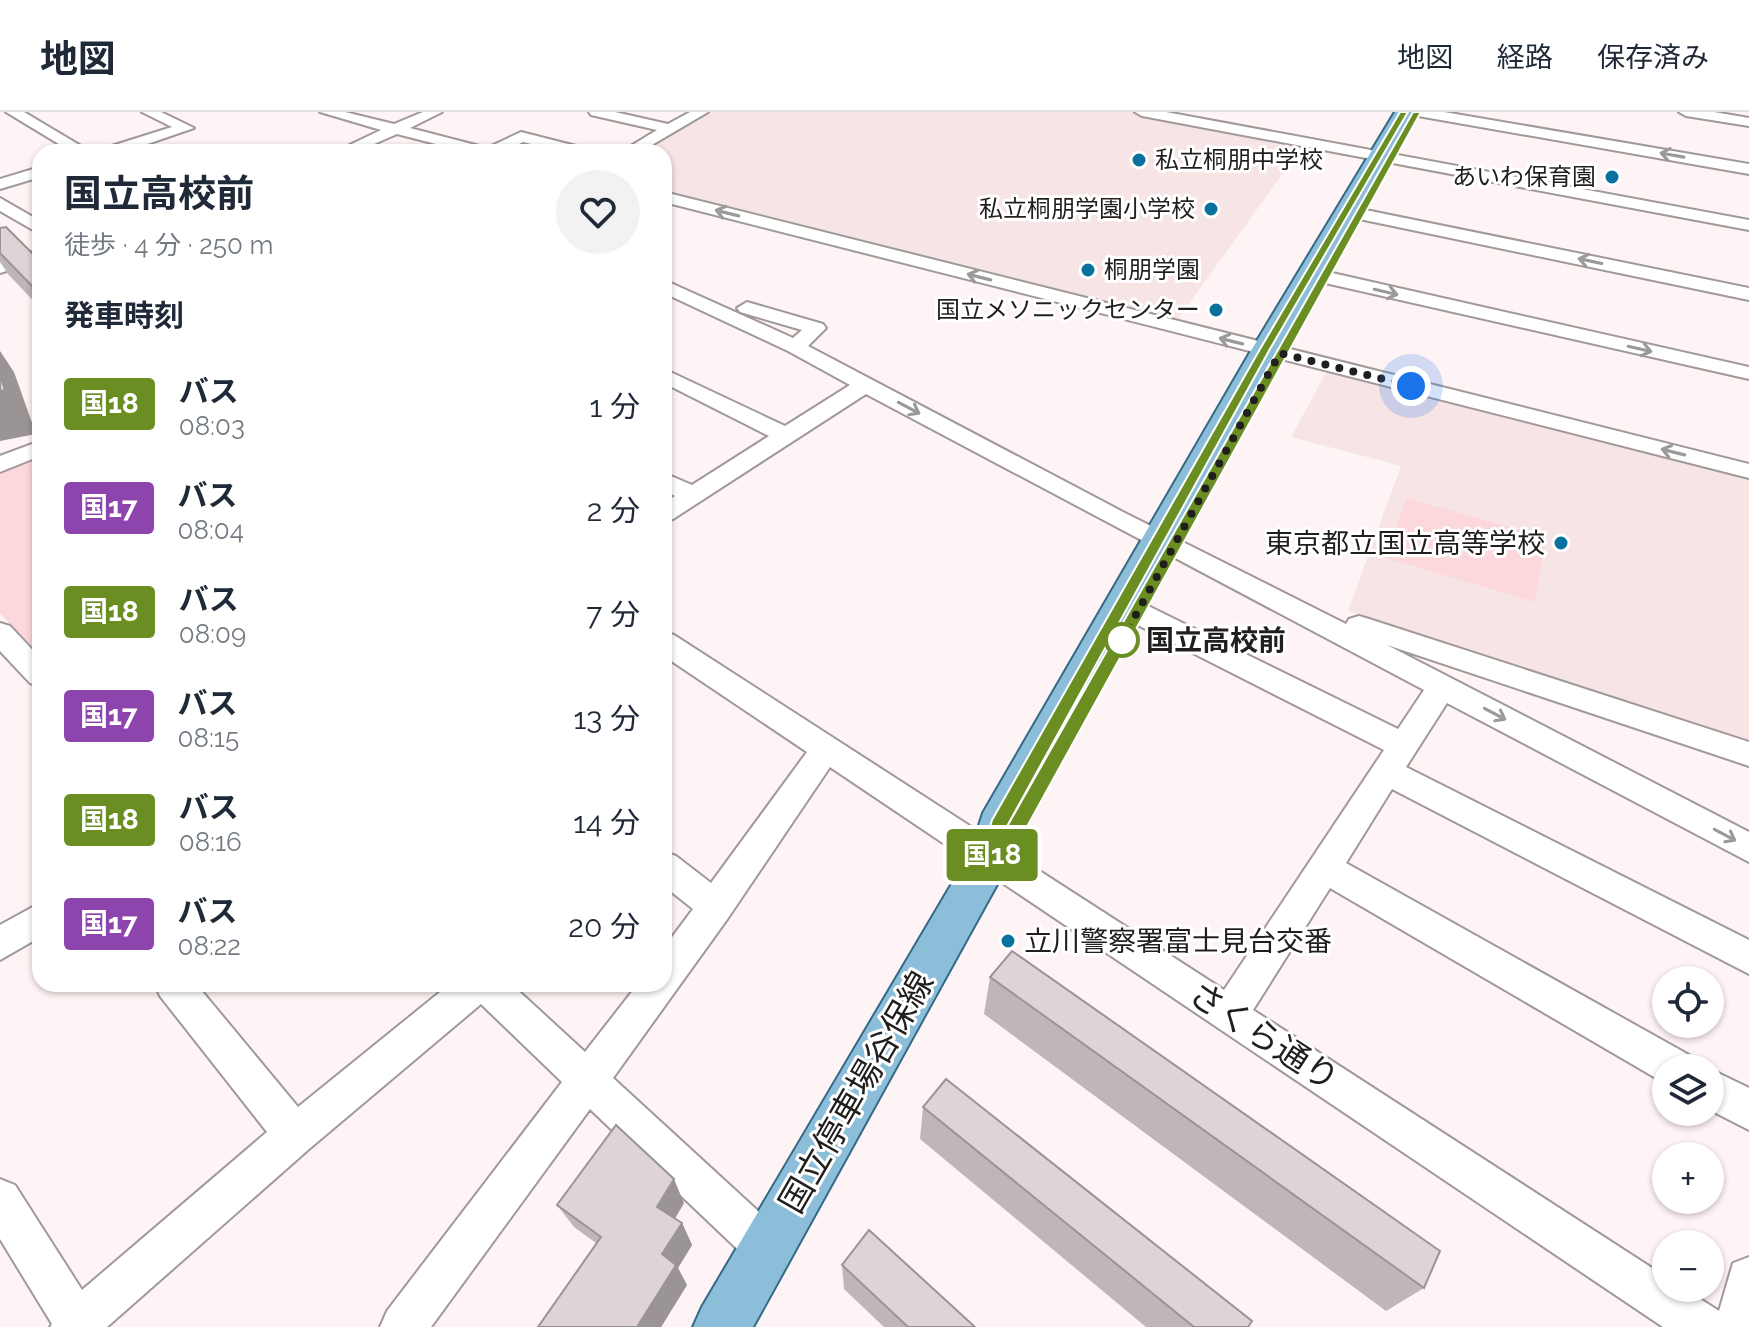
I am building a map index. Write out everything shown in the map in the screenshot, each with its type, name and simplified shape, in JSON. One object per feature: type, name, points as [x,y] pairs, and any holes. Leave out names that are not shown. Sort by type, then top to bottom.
[{"type":"main road","points":[[1384,158],[1404,112]]},
{"type":"main road","points":[[1384,158],[1417,112]]},
{"type":"main road","name":"国立停車場谷保線","points":[[722,1327],[990,857],[1017,829],[1129,609],[1384,158]]},
{"type":"street","points":[[13,112],[69,144]]},
{"type":"street","points":[[134,144],[186,128],[149,112]]},
{"type":"street","points":[[327,112],[456,144]]},
{"type":"street","points":[[361,144],[435,112]]},
{"type":"street","points":[[596,112],[670,129]]},
{"type":"street","points":[[643,144],[701,112]]},
{"type":"street","points":[[1142,112],[1749,225]]},
{"type":"street","points":[[1417,112],[1749,169]]},
{"type":"street","points":[[1686,112],[1749,122]]},
{"type":"street","points":[[506,144],[521,137],[549,144]]},
{"type":"street","points":[[0,184],[32,174]]},
{"type":"street","points":[[672,199],[1749,471]]},
{"type":"street","points":[[0,203],[32,220]]},
{"type":"street","points":[[1353,213],[1749,294]]},
{"type":"street","points":[[0,225],[32,222]]},
{"type":"street","points":[[0,267],[32,257]]},
{"type":"street","points":[[1318,276],[1749,373]]},
{"type":"street","points":[[672,289],[795,347],[1749,848]]},
{"type":"street","points":[[672,379],[784,435]]},
{"type":"street","points":[[672,509],[865,385]]},
{"type":"street","points":[[0,465],[32,451]]},
{"type":"street","points":[[672,484],[692,495]]},
{"type":"street","points":[[1277,600],[1749,754]]},
{"type":"street","points":[[1129,609],[1749,958]]},
{"type":"street","points":[[0,633],[10,659],[32,671]]},
{"type":"street","name":"さくら通り","points":[[672,647],[1703,1327]]},
{"type":"street","points":[[1230,1013],[1442,687]]},
{"type":"street","points":[[672,967],[826,749]]},
{"type":"street","points":[[1324,867],[1652,1055]]},
{"type":"street","points":[[672,872],[716,907]]},
{"type":"street","points":[[0,944],[32,923]]},
{"type":"street","points":[[179,992],[295,1135]]},
{"type":"street","points":[[0,1200],[76,1326],[295,1135],[468,992]]},
{"type":"street","points":[[494,992],[767,1248]]},
{"type":"street","points":[[403,1327],[654,992]]},
{"type":"street","points":[[1724,1096],[1749,1110]]},
{"type":"street","points":[[1737,1327],[1749,1279]]},
{"type":"shaded area","name":"桐朋学園","points":[[709,112],[1131,112],[1304,144],[1175,323],[672,195],[672,144],[655,144]]},
{"type":"shaded area","name":"東京都立国立高等学校","points":[[1328,369],[1749,475],[1749,744],[1348,611],[1401,466],[1291,437]]},
{"type":"shaded area","points":[[32,455],[32,648],[0,613],[0,469]]},
{"type":"shaded area","points":[[1406,498],[1546,537],[1535,602],[1386,558]]},
{"type":"building","points":[[6,227],[32,253],[32,286],[0,253],[0,228]]},
{"type":"building","points":[[1012,951],[1440,1251],[1424,1288],[990,977]]},
{"type":"building","points":[[946,1079],[1252,1321],[1248,1327],[1194,1327],[923,1107]]},
{"type":"building","points":[[616,1125],[674,1179],[657,1207],[682,1223],[662,1254],[676,1265],[637,1327],[538,1327],[601,1237],[557,1205]]},
{"type":"building","points":[[869,1230],[975,1327],[908,1327],[842,1265]]},
{"type":"bus line","name":"国18","points":[[1404,112],[1265,349],[998,825],[990,857],[1017,829],[1417,112]]},
{"type":"place","name":"私立桐朋中学校","points":[[1139,160]]},
{"type":"place","name":"あいわ保育園","points":[[1612,177]]},
{"type":"place","name":"私立桐朋学園小学校","points":[[1211,209]]},
{"type":"place","name":"桐朋学園","points":[[1088,270]]},
{"type":"place","name":"国立メソニックセンター","points":[[1216,310]]},
{"type":"place","name":"東京都立国立高等学校","points":[[1561,543]]},
{"type":"place","name":"国立高校前","points":[[1122,640]]},
{"type":"place","name":"立川警察署富士見台交番","points":[[1008,941]]},
{"type":"route","points":[[1122,640],[1280,353],[1411,386]]}]
